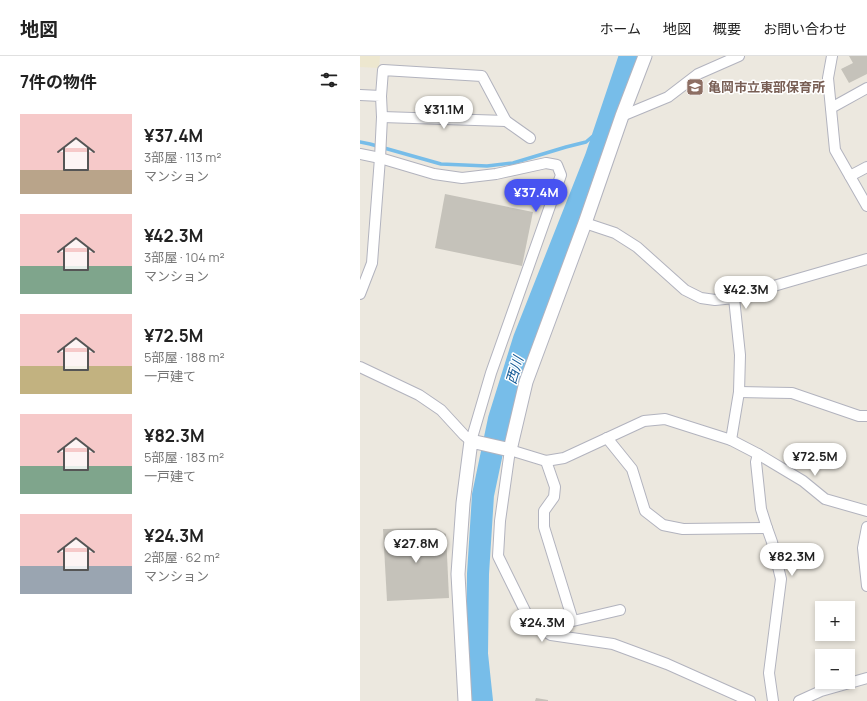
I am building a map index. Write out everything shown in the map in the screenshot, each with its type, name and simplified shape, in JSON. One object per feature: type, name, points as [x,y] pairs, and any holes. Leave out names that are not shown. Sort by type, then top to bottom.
[{"type":"street","points":[[645,56],[526,382],[506,449],[498,556],[530,624],[551,635],[612,644],[667,664],[750,701]]},
{"type":"street","points":[[622,116],[668,97],[698,74],[739,56]]},
{"type":"street","points":[[832,56],[828,78],[835,150],[867,206]]},
{"type":"street","points":[[360,294],[372,263],[380,158],[383,70],[482,76],[506,121],[530,138]]},
{"type":"street","points":[[831,108],[865,93]]},
{"type":"street","points":[[360,95],[381,96]]},
{"type":"street","points":[[382,117],[506,121]]},
{"type":"street","points":[[360,154],[380,158],[434,174],[462,178],[496,174],[546,163],[557,165],[562,175],[491,373],[463,503],[458,574],[465,701]]},
{"type":"street","points":[[850,176],[867,167]]},
{"type":"street","points":[[585,223],[615,233],[638,247],[685,290],[700,298],[715,300],[734,298],[867,259]]},
{"type":"street","points":[[731,440],[740,392],[740,355],[734,298]]},
{"type":"street","points":[[360,367],[419,395],[441,410],[464,435],[475,442],[546,460],[564,458],[644,421],[665,419],[731,440],[803,481],[826,499],[867,511]]},
{"type":"street","points":[[740,392],[792,393],[859,416],[867,416]]},
{"type":"street","points":[[607,438],[632,469],[645,511],[663,525],[683,529],[767,528]]},
{"type":"street","points":[[758,454],[756,462],[761,509],[772,542],[781,579],[769,673],[773,701]]},
{"type":"street","points":[[546,460],[555,487],[554,496],[544,512],[544,527],[573,621],[620,610]]},
{"type":"street","points":[[867,527],[863,548],[867,586]]},
{"type":"street","points":[[799,701],[822,691],[867,678]]},
{"type":"shaded area","points":[[360,56],[380,56],[379,68],[360,67]]},
{"type":"building","points":[[849,56],[867,56],[867,74],[849,83],[841,69],[853,63]]},
{"type":"building","points":[[445,194],[533,212],[522,266],[435,248]]},
{"type":"building","points":[[436,528],[446,534],[449,598],[387,601],[383,529]]},
{"type":"building","points":[[536,698],[548,700],[548,701],[535,701]]},
{"type":"waterway","name":"西川","points":[[482,701],[477,654],[478,574],[483,495],[499,419],[524,339],[596,157],[630,56]]},
{"type":"waterway","points":[[360,142],[441,164],[487,166],[513,163],[586,142],[607,124]]},
{"type":"place","name":"亀岡市立東部保育所","points":[[695,87]]}]
